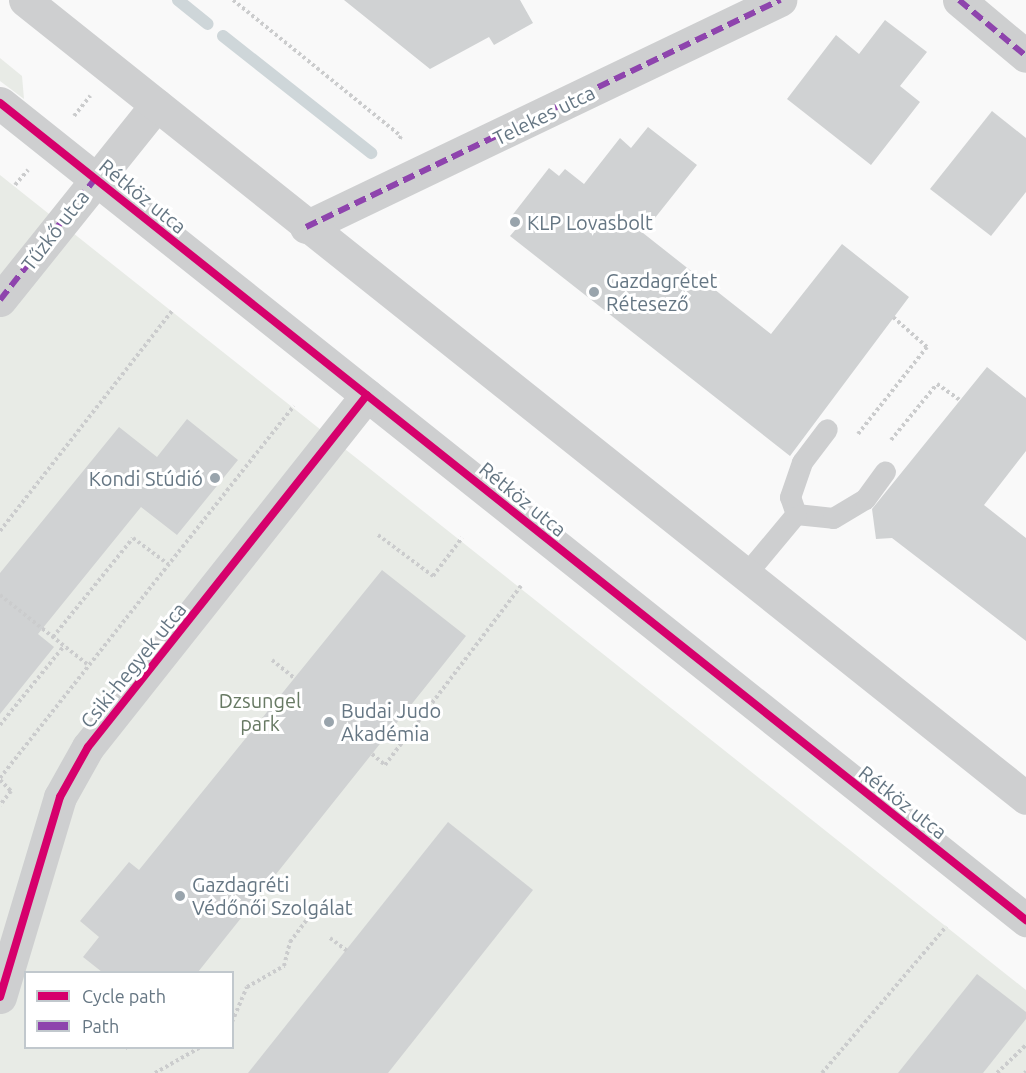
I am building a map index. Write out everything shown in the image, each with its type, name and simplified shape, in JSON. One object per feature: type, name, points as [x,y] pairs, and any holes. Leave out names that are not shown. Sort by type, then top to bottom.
[{"type":"street","points":[[25,0],[1026,798]]},
{"type":"street","name":"Telekes utca","points":[[306,226],[780,0]]},
{"type":"street","points":[[959,0],[1026,56]]},
{"type":"street","name":"Rétköz utca","points":[[0,103],[1026,920]]},
{"type":"street","name":"Tűzkő utca","points":[[0,300],[156,105]]},
{"type":"street","name":"Csiki-hegyek utca","points":[[0,997],[60,797],[88,747],[367,395]]},
{"type":"lane","points":[[796,514],[790,497],[802,462],[826,429]]},
{"type":"lane","points":[[796,514],[833,518],[865,499],[885,471]]},
{"type":"lane","points":[[745,575],[796,514]]},
{"type":"path","points":[[233,0],[401,136],[396,144]]},
{"type":"path","points":[[0,531],[172,311]]},
{"type":"path","points":[[849,444],[927,347],[893,317]]},
{"type":"path","points":[[0,805],[11,791],[0,779],[87,664],[294,406]]},
{"type":"path","points":[[378,535],[433,576],[462,538]]},
{"type":"path","points":[[53,637],[133,538],[168,564]]},
{"type":"path","points":[[372,754],[386,765],[521,586]]},
{"type":"path","points":[[0,595],[87,664]]},
{"type":"path","points":[[0,725],[64,646]]},
{"type":"path","points":[[272,660],[294,678]]},
{"type":"path","points":[[234,1017],[247,987],[284,966],[290,942],[315,909]]},
{"type":"path","points":[[822,1073],[946,927]]},
{"type":"path","points":[[330,938],[346,951]]},
{"type":"path","points":[[997,1073],[1026,1045]]},
{"type":"path","points":[[155,1073],[197,1049]]},
{"type":"green space","points":[[0,58],[22,76],[24,99],[0,81]]},
{"type":"green space","name":"Dzsungel park","points":[[0,175],[1026,990],[1026,1073],[0,1073]]},
{"type":"building","points":[[344,0],[520,0],[533,23],[494,45],[489,37],[430,69]]},
{"type":"building","points":[[885,20],[927,52],[900,86],[920,102],[871,165],[787,99],[836,35],[859,54]]},
{"type":"building","points":[[992,111],[1026,138],[1026,192],[991,236],[930,189]]},
{"type":"building","points":[[648,127],[697,165],[643,233],[771,334],[842,244],[909,297],[790,456],[510,236],[516,229],[507,222],[549,168],[559,176],[565,169],[584,184],[620,138],[631,148]]},
{"type":"building","points":[[987,367],[1026,398],[1026,451],[984,505],[1026,538],[1026,641],[892,538],[876,539],[872,509]]},
{"type":"building","points":[[187,419],[238,460],[177,535],[141,507],[38,634],[54,647],[0,714],[0,573],[119,427],[157,457]]},
{"type":"building","points":[[382,570],[466,636],[199,971],[101,971],[83,957],[99,937],[80,921],[129,862],[139,870]]},
{"type":"building","points":[[448,822],[533,890],[388,1073],[248,1073]]},
{"type":"building","points":[[977,974],[1026,1012],[1026,1019],[983,1073],[898,1073]]},
{"type":"waterway","points":[[178,0],[208,24]]},
{"type":"waterway","points":[[223,36],[371,153]]},
{"type":"marked path","points":[[306,227],[780,0]]},
{"type":"marked path","points":[[959,0],[1026,56]]},
{"type":"marked path","points":[[0,300],[95,179]]},
{"type":"cycle path","points":[[0,103],[1026,920]]},
{"type":"cycle path","points":[[0,997],[60,797],[88,747],[367,395]]},
{"type":"place","name":"KLP Lovasbolt","points":[[515,222]]},
{"type":"place","name":"Gazdagrétet Rétesező","points":[[594,292]]},
{"type":"place","name":"Kondi Stúdió","points":[[215,478]]},
{"type":"place","name":"Budai Judo Akadémia","points":[[329,722]]},
{"type":"place","name":"Gazdagréti Védőnői Szolgálat","points":[[180,896]]}]
